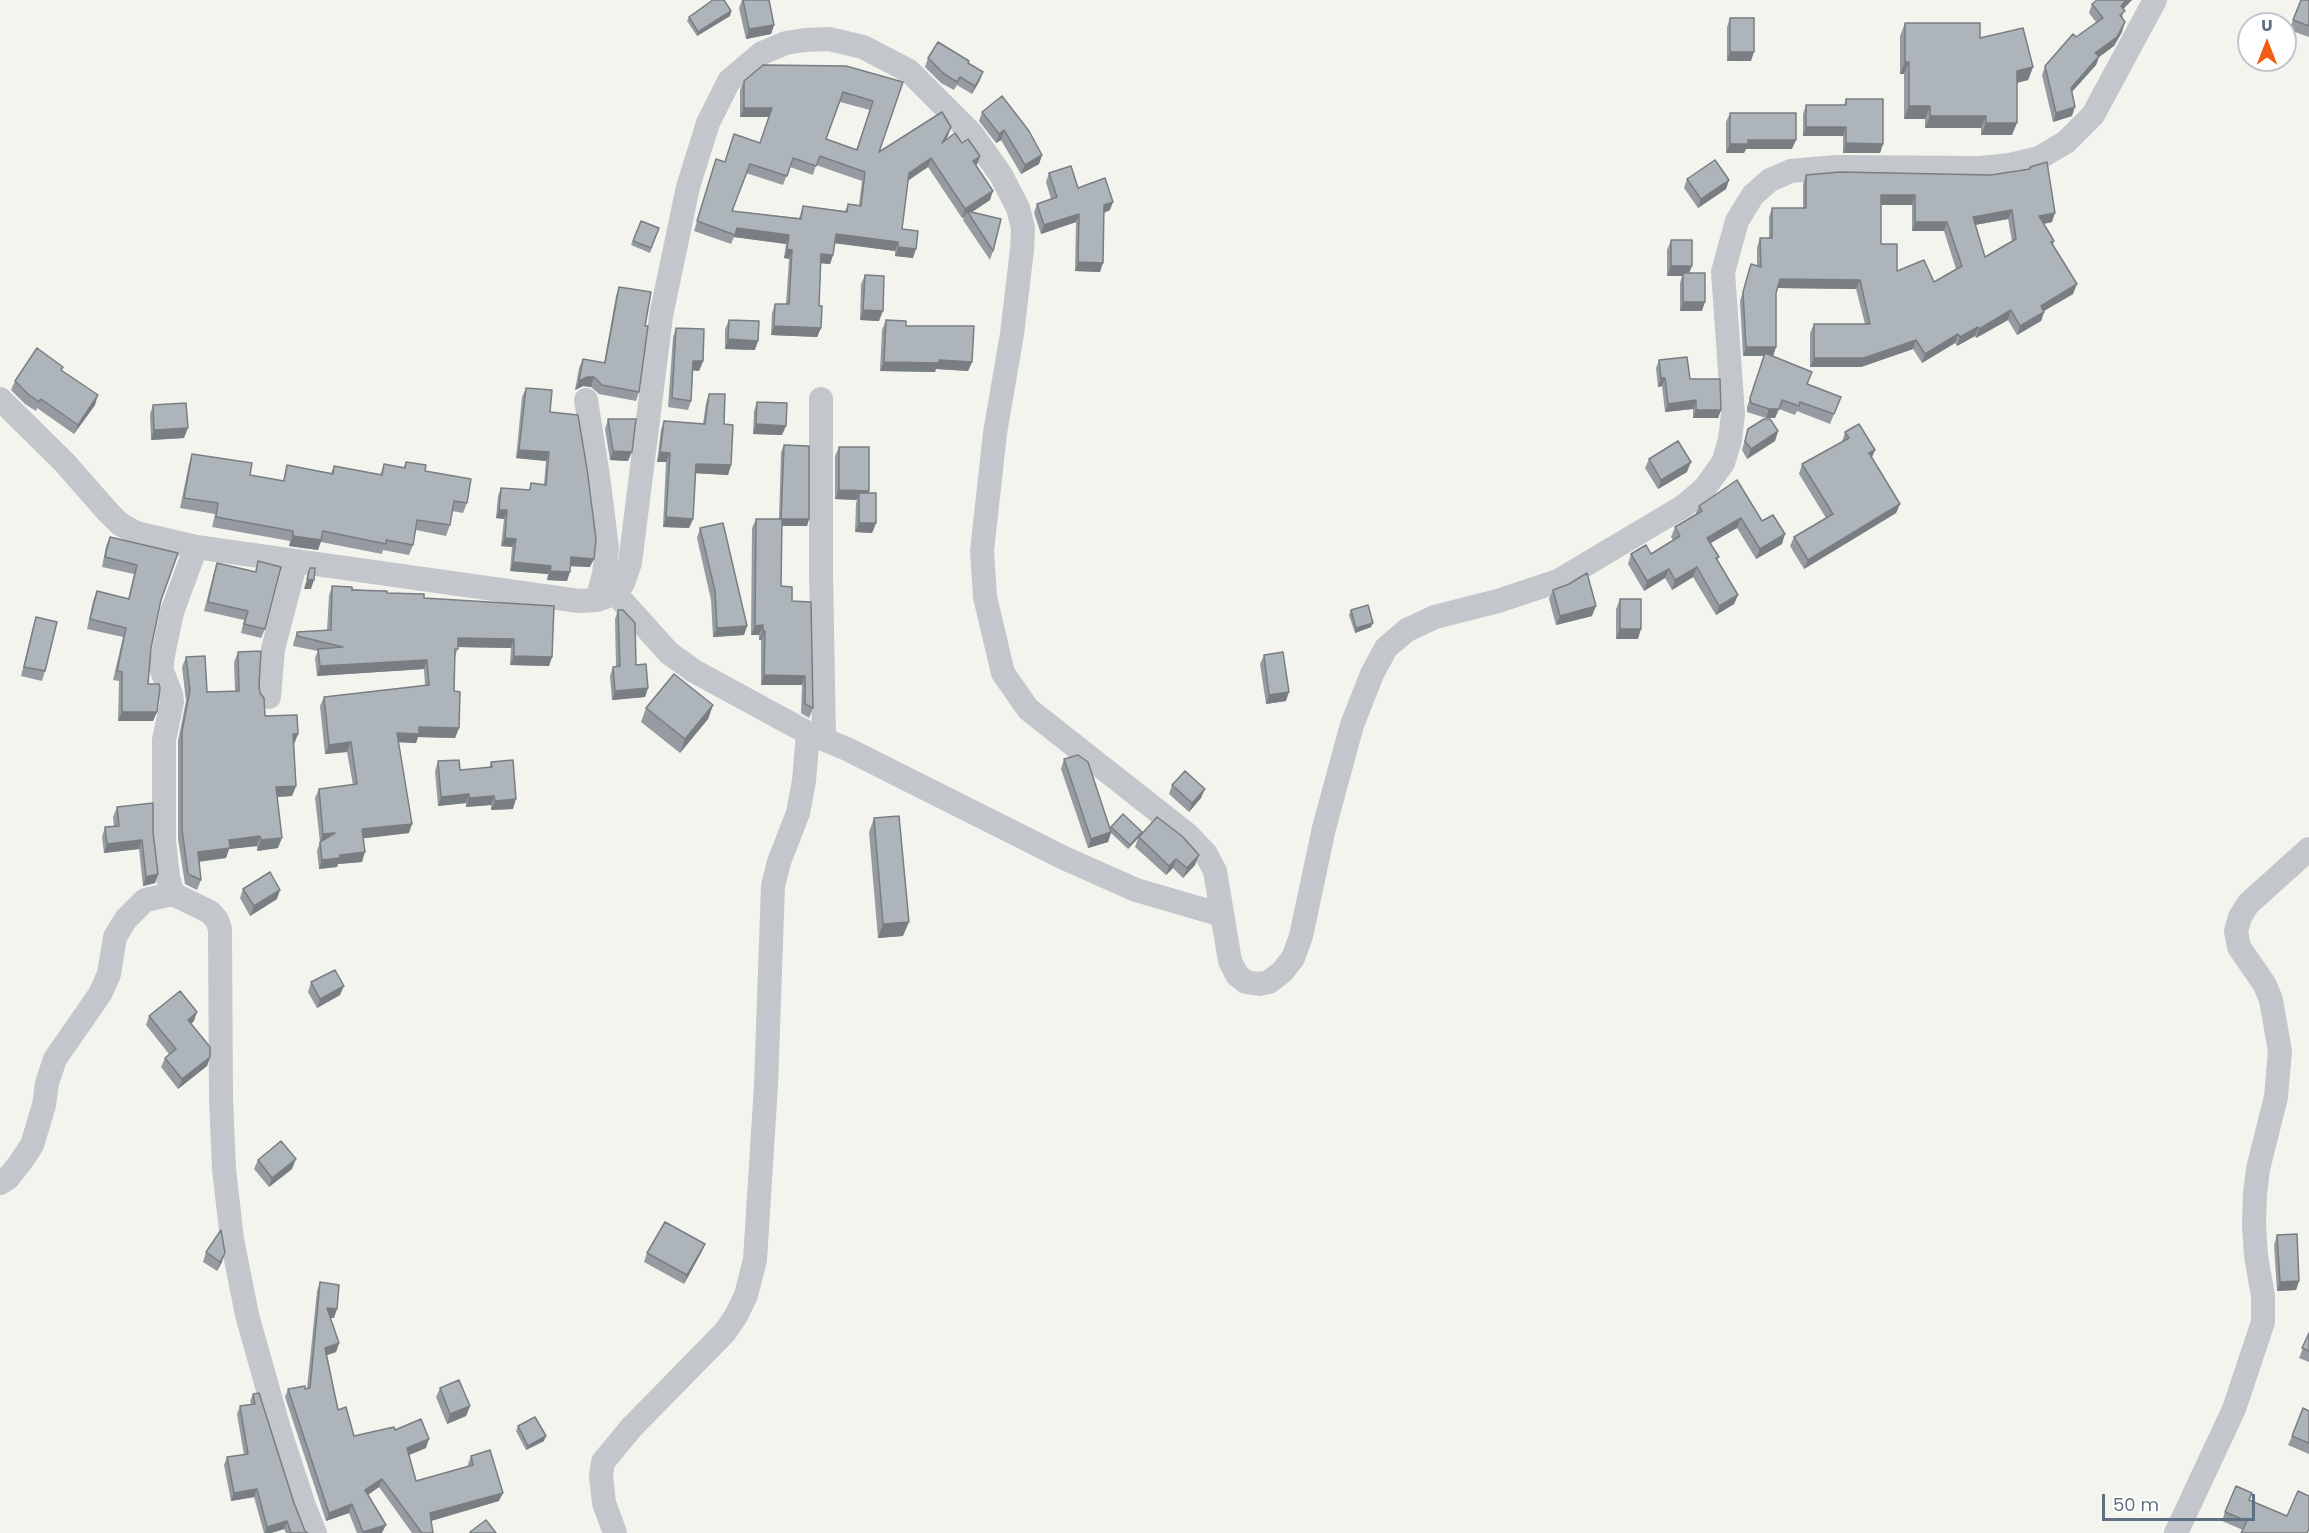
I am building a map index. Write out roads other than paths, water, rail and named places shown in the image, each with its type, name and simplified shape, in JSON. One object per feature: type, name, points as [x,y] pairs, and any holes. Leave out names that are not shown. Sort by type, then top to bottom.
[{"type":"street","points":[[0,399],[64,462],[120,524],[136,533],[196,547],[579,601],[606,597],[623,583],[630,563],[661,316],[688,187],[708,123],[729,81],[762,53],[786,43],[805,40],[830,39],[863,48],[909,71],[972,134],[1000,175],[1018,208],[1023,228],[1012,334],[995,433],[982,551],[985,597],[1003,673],[1028,710],[1188,835],[1206,854],[1215,870],[1230,961],[1237,975],[1246,981],[1259,984],[1269,981],[1282,972],[1293,958],[1301,936],[1324,828],[1352,725],[1372,674],[1386,648],[1407,630],[1435,617],[1498,601],[1558,581],[1684,506],[1704,489],[1723,463],[1730,440],[1733,414],[1723,272],[1737,221],[1753,195],[1770,180],[1791,171],[1836,167],[1980,168],[2010,165],[2039,158],[2066,142],[2093,115],[2155,0]]},
{"type":"street","points":[[615,1533],[604,1503],[601,1476],[603,1462],[631,1428],[725,1332],[741,1305],[755,1260],[773,886],[779,862],[798,813],[816,735],[821,571],[821,399]]},
{"type":"street","points":[[586,400],[607,548],[604,574],[606,597],[669,653],[694,671],[816,735],[1064,858],[1136,890],[1222,915]]},
{"type":"street","points":[[196,547],[172,612],[162,660],[162,671],[171,694],[164,740],[164,840],[169,886],[173,894],[210,912],[217,920],[220,929],[223,1157],[232,1239],[247,1315],[279,1429],[303,1506],[315,1533]]},
{"type":"street","points":[[269,697],[273,649],[296,561]]},
{"type":"street","points":[[2176,1533],[2234,1409],[2263,1322],[2264,1296],[2256,1256],[2254,1225],[2255,1194],[2258,1169],[2276,1097],[2280,1051],[2271,1000],[2265,985],[2239,947],[2236,931],[2240,917],[2248,904],[2309,849]]},
{"type":"street","points":[[0,1183],[8,1178],[32,1145],[55,1059],[100,994],[109,974],[115,936],[126,919],[145,900],[173,894]]}]
